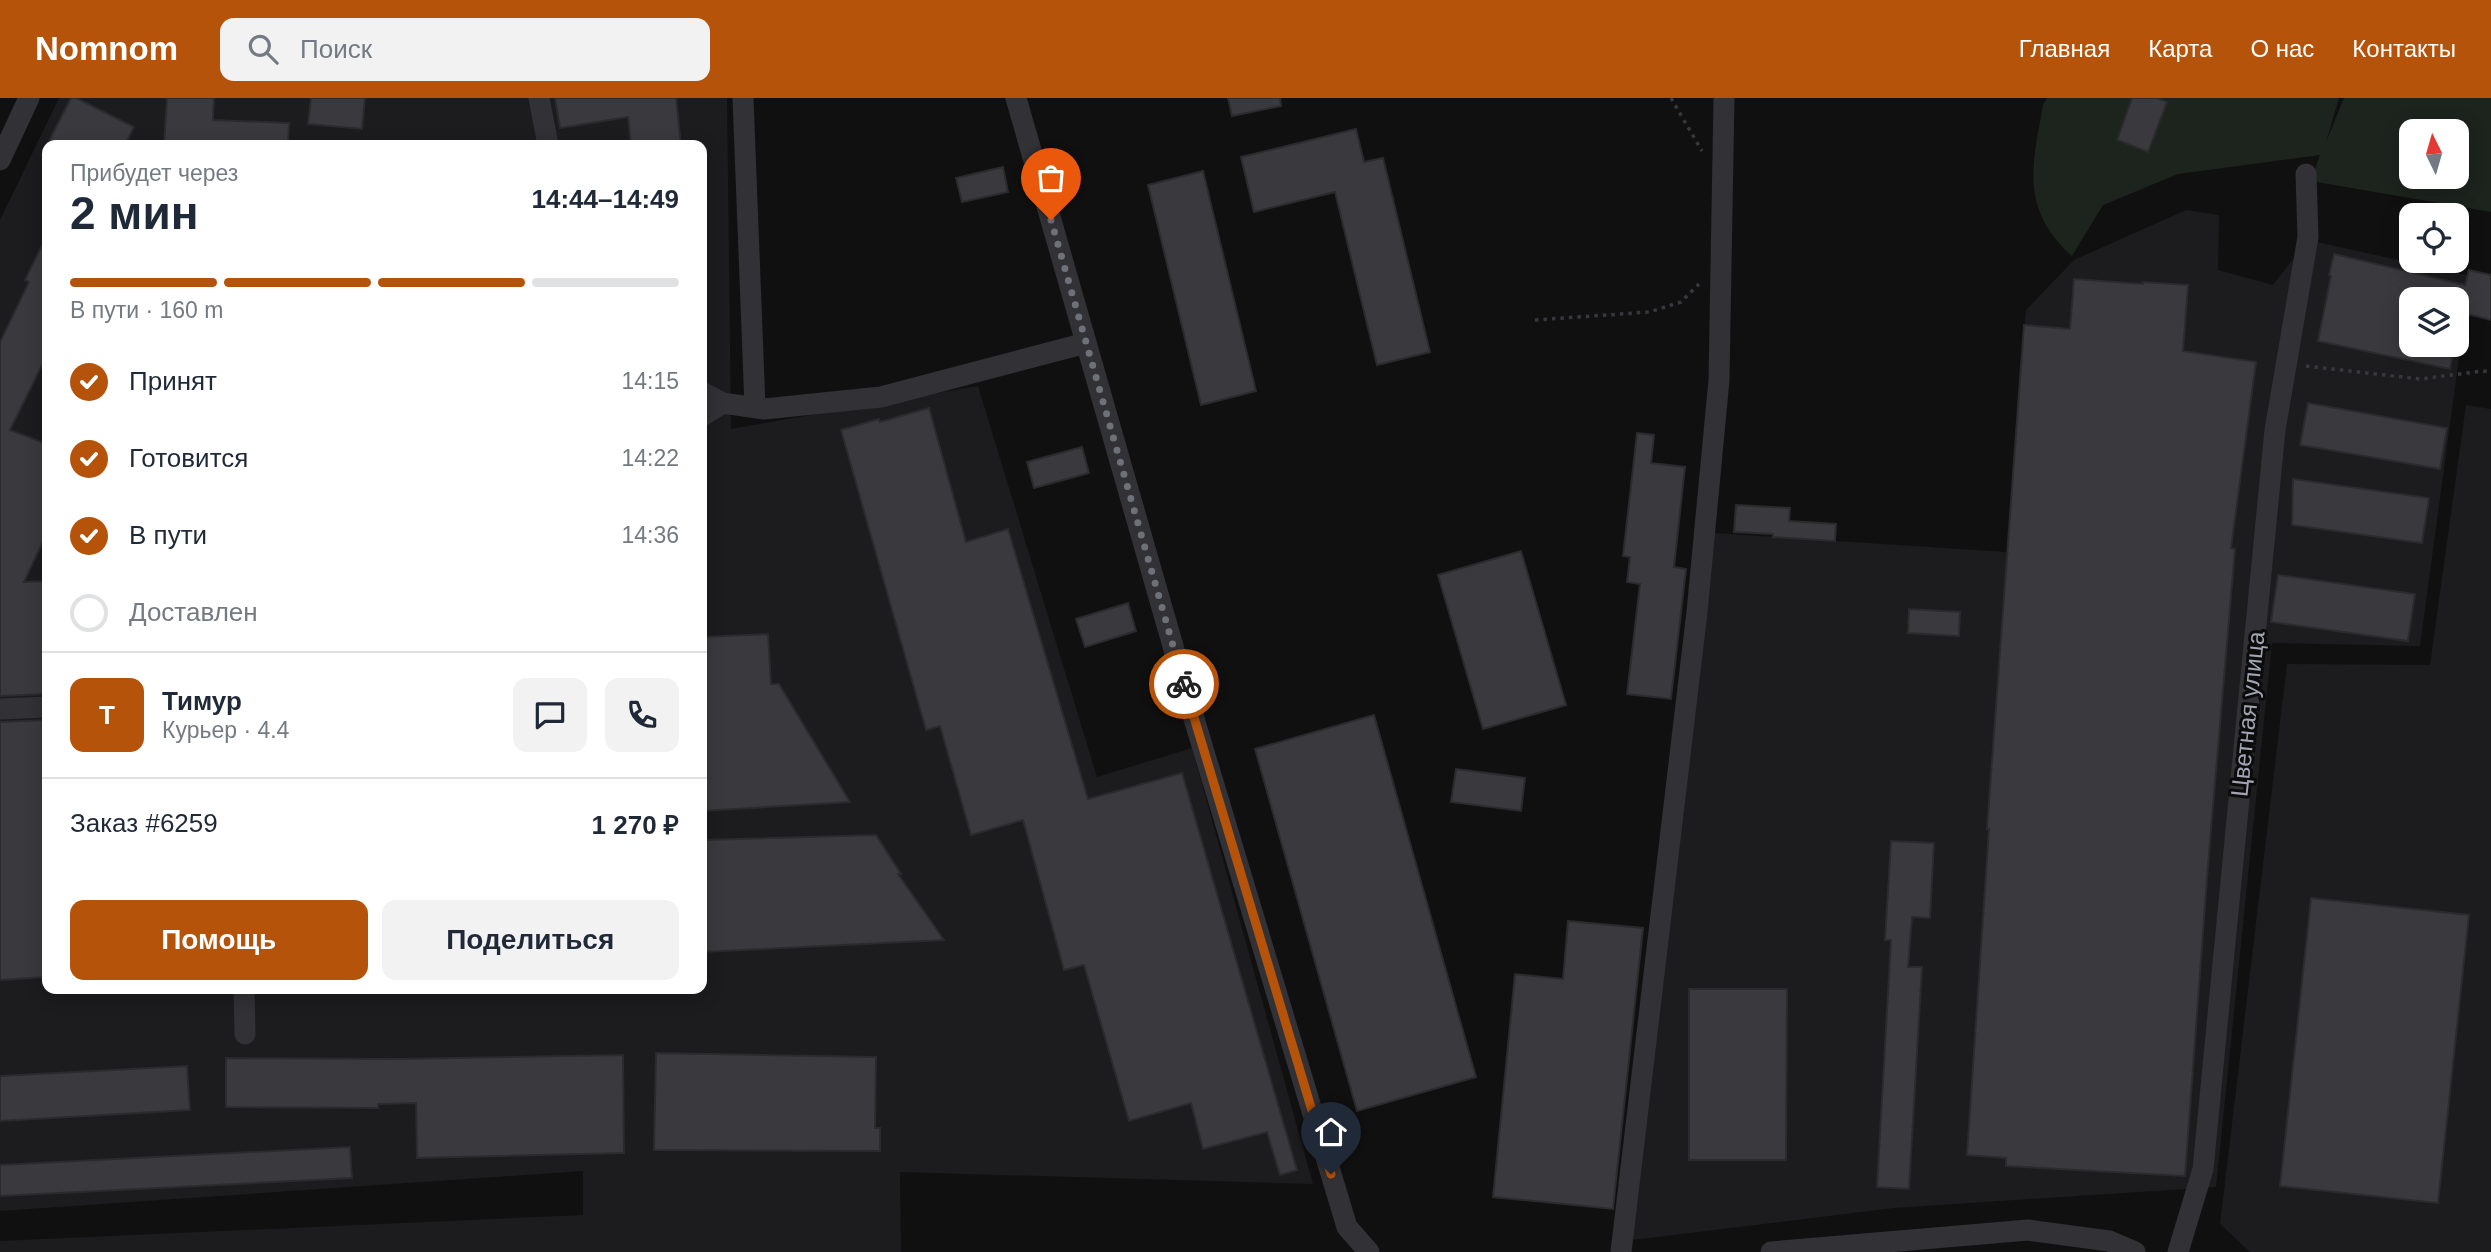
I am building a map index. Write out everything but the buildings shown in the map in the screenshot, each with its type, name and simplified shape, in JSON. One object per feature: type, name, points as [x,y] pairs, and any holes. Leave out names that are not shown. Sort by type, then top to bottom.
[{"type":"street","points":[[0,160],[29,98]]},
{"type":"street","points":[[540,98],[547,140]]},
{"type":"street","points":[[743,98],[755,407]]},
{"type":"street","points":[[1016,98],[1193,715],[1347,1227],[1369,1252]]},
{"type":"street","points":[[1621,1252],[1697,612],[1718,380],[1724,98]]},
{"type":"street","name":"Цветная улица","points":[[2178,1252],[2203,1169],[2276,430],[2308,237],[2306,174]]},
{"type":"street","points":[[707,394],[723,403],[764,409],[881,397],[1086,343]]},
{"type":"street","points":[[707,413],[723,403]]},
{"type":"street","points":[[0,709],[42,707]]},
{"type":"street","points":[[244,994],[245,1034]]},
{"type":"street","points":[[1771,1252],[2028,1230],[2109,1241],[2135,1252]]},
{"type":"path","points":[[1671,98],[1705,157]]},
{"type":"path","points":[[1535,320],[1649,312],[1681,302],[1700,282]]},
{"type":"path","points":[[2287,364],[2420,379],[2491,372]]},
{"type":"shaded area","points":[[59,98],[727,98],[731,429],[978,386],[1097,777],[1192,748],[1313,1184],[900,1172],[901,1252],[0,1252],[0,1241],[583,1215],[583,1171],[0,1211],[0,220]]},
{"type":"shaded area","points":[[2047,98],[2339,98],[2326,142],[2344,98],[2491,98],[2491,212],[2469,208],[2469,203],[2439,203],[2311,181],[2320,155],[2178,174],[2103,205],[2072,256],[2055,239],[2037,204],[2034,186],[2036,148],[2043,105]]},
{"type":"shaded area","points":[[2186,210],[2219,215],[2218,270],[2273,285],[2308,240],[2399,260],[2399,273],[2456,273],[2470,276],[2469,287],[2399,287],[2399,357],[2459,357],[2420,646],[2272,643],[2216,1187],[1894,1208],[1632,1240],[1714,533],[2007,552],[2003,630],[2026,310],[2074,260]]},
{"type":"shaded area","points":[[2466,405],[2491,409],[2491,1252],[2250,1252],[2220,1224],[2287,664],[2430,665]]},
{"type":"way so far","points":[[1051,220],[1184,684]]},
{"type":"route","points":[[1184,684],[1331,1174]]}]
